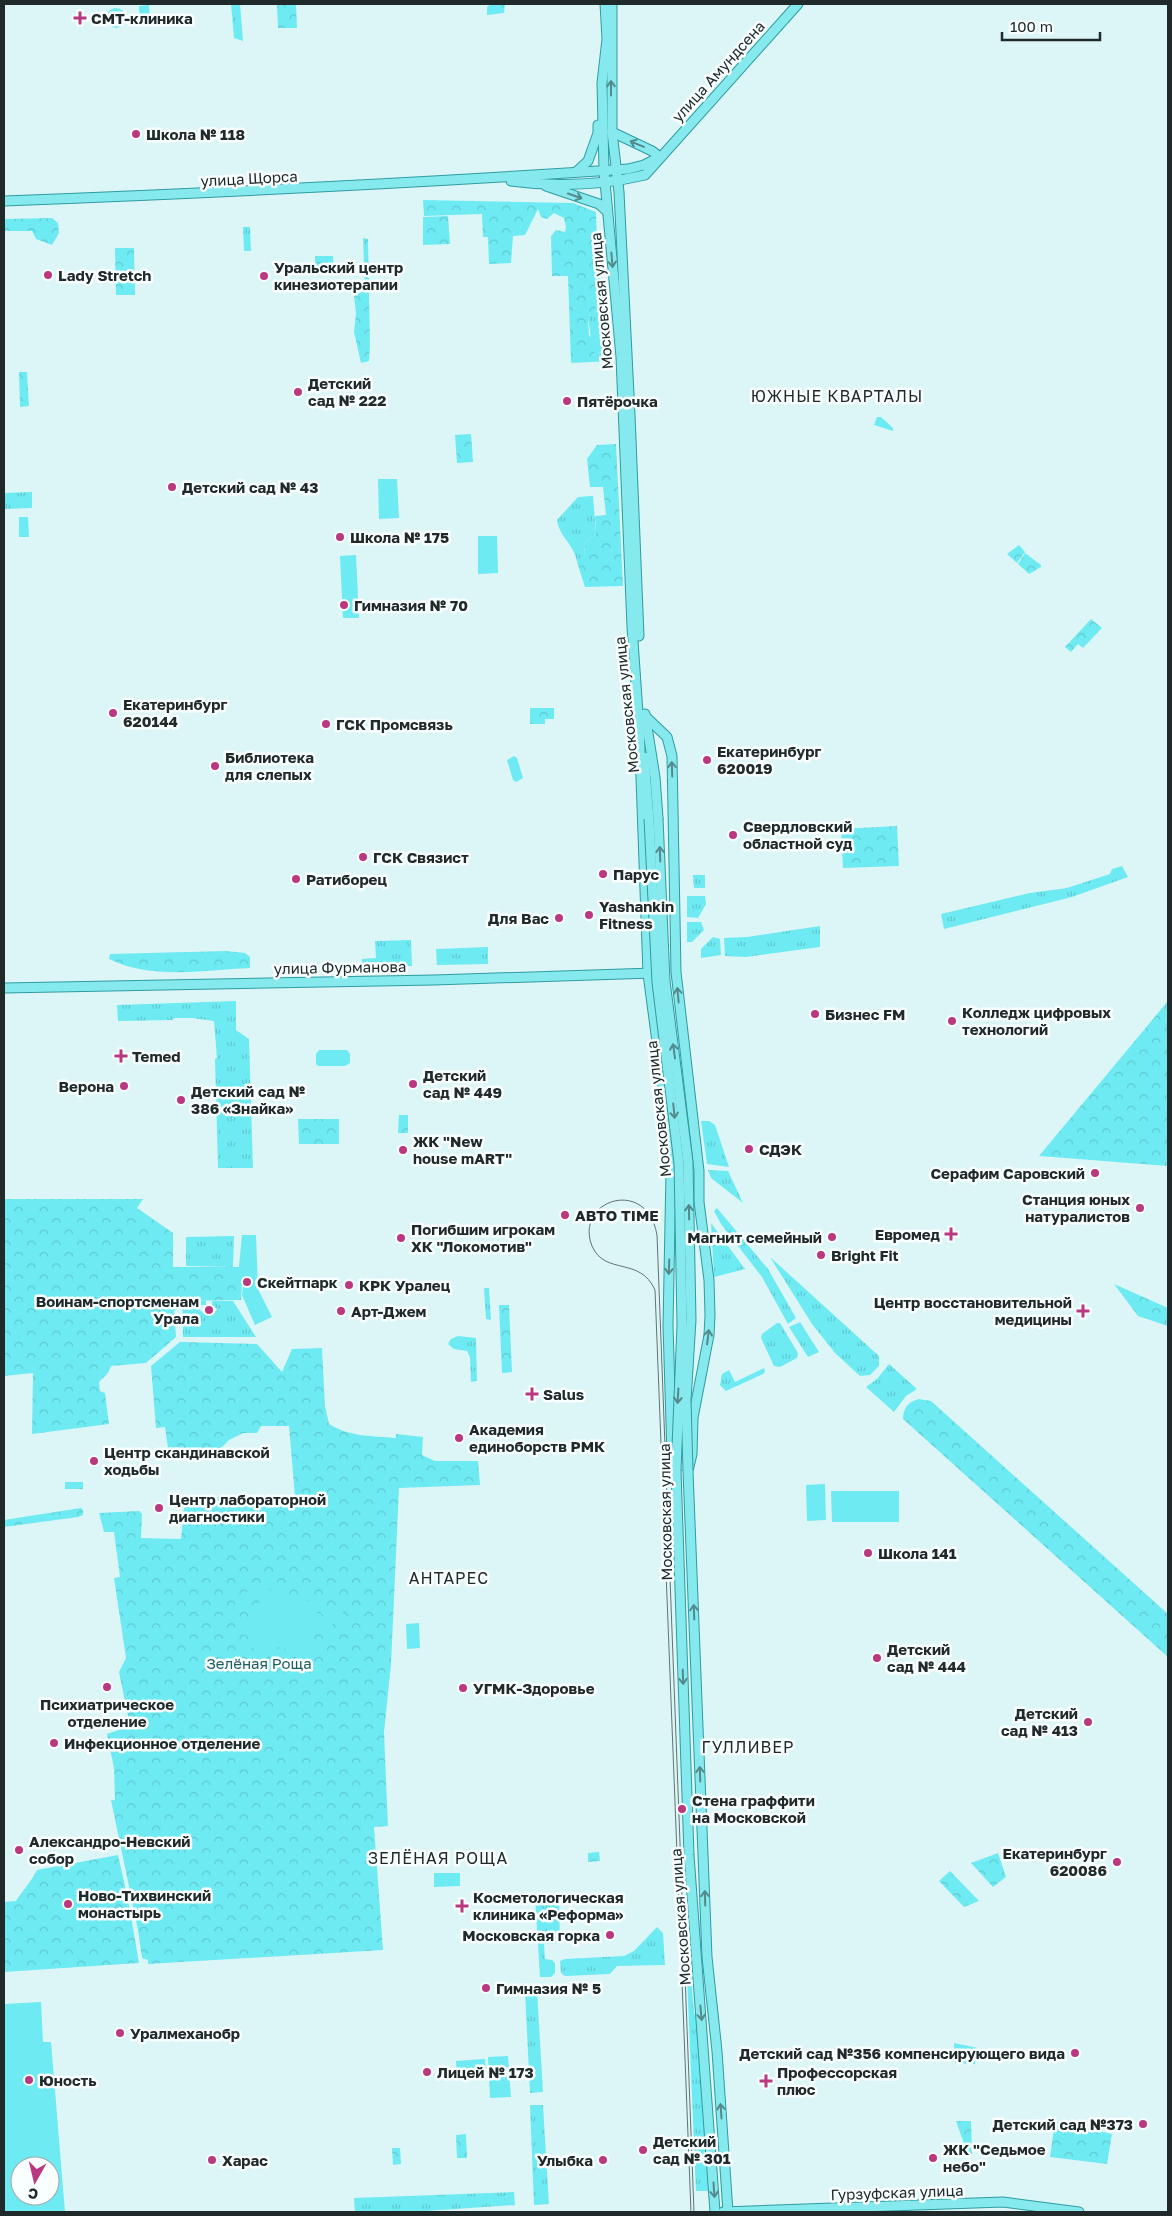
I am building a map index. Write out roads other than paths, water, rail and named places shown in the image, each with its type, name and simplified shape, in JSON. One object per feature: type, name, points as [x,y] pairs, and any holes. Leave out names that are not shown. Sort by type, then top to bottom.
[{"type":"main road","name":"Московская улица","points":[[605,4],[607,33],[602,83],[604,171],[621,357],[632,627],[647,777],[654,818],[665,981],[688,1162],[691,1320],[686,1400],[688,1471],[707,1946],[717,2052],[728,2212]]},
{"type":"main road","name":"Московская улица","points":[[612,4],[612,132],[630,415],[642,719],[648,974],[665,1102],[671,1184],[668,1326],[672,1456],[676,1471]]},
{"type":"main road","name":"улица Амундсена","points":[[660,157],[798,4]]},
{"type":"main road","points":[[576,173],[587,165],[598,133],[598,93],[602,83]]},
{"type":"main road","points":[[612,132],[647,148],[660,157]]},
{"type":"main road","name":"улица Щорса","points":[[4,201],[203,194],[496,179],[636,168],[660,157]]},
{"type":"main road","name":"улица Щорса","points":[[496,179],[541,184],[616,181],[645,175],[652,170],[660,157]]},
{"type":"main road","points":[[541,184],[599,204],[607,211]]},
{"type":"main road","points":[[642,719],[667,737],[671,747],[676,972],[699,1171],[700,1212],[708,1280],[709,1335],[693,1418],[692,1454],[688,1471]]},
{"type":"main road","name":"Московская улица","points":[[654,818],[657,982],[673,1100],[680,1182],[682,1325],[676,1471],[688,1822],[695,1947],[705,2054],[715,2212]]},
{"type":"main road","name":"улица Фурманова","points":[[4,988],[434,980],[676,972]]},
{"type":"main road","points":[[695,1947],[707,1946]]},
{"type":"main road","name":"Гурзуфская улица","points":[[715,2212],[1003,2202],[1079,2212]]},
{"type":"tram line","points":[[691,2212],[655,1290],[649,1280],[641,1273],[605,1261],[598,1255],[592,1246],[589,1230],[593,1217],[602,1207],[614,1201],[627,1200],[640,1205],[651,1217],[657,1235],[694,2212]]},
{"type":"place","name":"СМТ-клиника","points":[[80,18]]},
{"type":"place","name":"Школа № 118","points":[[136,134]]},
{"type":"place","name":"Lady Stretch","points":[[48,275]]},
{"type":"place","name":"Уральский центр кинезиотерапии","points":[[264,276]]},
{"type":"place","name":"Детский сад № 222","points":[[298,392]]},
{"type":"place","name":"Пятёрочка","points":[[567,401]]},
{"type":"place","name":"Детский сад № 43","points":[[172,487]]},
{"type":"place","name":"Школа № 175","points":[[340,537]]},
{"type":"place","name":"Гимназия № 70","points":[[344,605]]},
{"type":"place","name":"Екатеринбург 620144","points":[[113,713]]},
{"type":"place","name":"ГСК Промсвязь","points":[[326,724]]},
{"type":"place","name":"Екатеринбург 620019","points":[[707,760]]},
{"type":"place","name":"Библиотека для слепых","points":[[215,766]]},
{"type":"place","name":"Свердловский областной суд","points":[[733,835]]},
{"type":"place","name":"ГСК Связист","points":[[363,857]]},
{"type":"place","name":"Парус","points":[[603,874]]},
{"type":"place","name":"Ратиборец","points":[[296,879]]},
{"type":"place","name":"Yashankin Fitness","points":[[589,915]]},
{"type":"place","name":"Для Вас","points":[[559,918]]},
{"type":"place","name":"Бизнес FM","points":[[815,1014]]},
{"type":"place","name":"Колледж цифровых технологий","points":[[952,1021]]},
{"type":"place","name":"Temed","points":[[121,1056]]},
{"type":"place","name":"Детский сад № 449","points":[[413,1084]]},
{"type":"place","name":"Верона","points":[[124,1086]]},
{"type":"place","name":"Детский сад № 386 «Знайка»","points":[[181,1100]]},
{"type":"place","name":"СДЭК","points":[[749,1149]]},
{"type":"place","name":"ЖК \"New house mART\"","points":[[403,1150]]},
{"type":"place","name":"Серафим Саровский","points":[[1095,1173]]},
{"type":"place","name":"Станция юных натуралистов","points":[[1140,1208]]},
{"type":"place","name":"АВТО TIME","points":[[565,1215]]},
{"type":"place","name":"Евромед","points":[[951,1234]]},
{"type":"place","name":"Магнит семейный","points":[[832,1237]]},
{"type":"place","name":"Погибшим игрокам ХК \"Локомотив\"","points":[[401,1238]]},
{"type":"place","name":"Bright Fit","points":[[821,1255]]},
{"type":"place","name":"Скейтпарк","points":[[247,1282]]},
{"type":"place","name":"КРК Уралец","points":[[349,1285]]},
{"type":"place","name":"Воинам-спортсменам Урала","points":[[209,1310]]},
{"type":"place","name":"Арт-Джем","points":[[341,1311]]},
{"type":"place","name":"Центр восстановительной медицины","points":[[1083,1311]]},
{"type":"place","name":"Salus","points":[[532,1394]]},
{"type":"place","name":"Академия единоборств РМК","points":[[459,1438]]},
{"type":"place","name":"Центр скандинавской ходьбы","points":[[94,1461]]},
{"type":"place","name":"Центр лабораторной диагностики","points":[[159,1508]]},
{"type":"place","name":"Школа 141","points":[[868,1553]]},
{"type":"place","name":"Детский сад № 444","points":[[877,1658]]},
{"type":"place","name":"Психиатрическое отделение","points":[[107,1687]]},
{"type":"place","name":"УГМК-Здоровье","points":[[463,1688]]},
{"type":"place","name":"Детский сад № 413","points":[[1088,1722]]},
{"type":"place","name":"Инфекционное отделение","points":[[54,1743]]},
{"type":"place","name":"Стена граффити на Московской","points":[[682,1809]]},
{"type":"place","name":"Александро-Невский собор","points":[[19,1850]]},
{"type":"place","name":"Екатеринбург 620086","points":[[1117,1862]]},
{"type":"place","name":"Ново-Тихвинский монастырь","points":[[68,1904]]},
{"type":"place","name":"Косметологическая клиника «Реформа»","points":[[462,1906]]},
{"type":"place","name":"Московская горка","points":[[610,1935]]},
{"type":"place","name":"Гимназия № 5","points":[[486,1988]]},
{"type":"place","name":"Уралмеханобр","points":[[120,2033]]},
{"type":"place","name":"Детский сад №356 компенсирующего вида","points":[[1075,2053]]},
{"type":"place","name":"Лицей № 173","points":[[427,2072]]},
{"type":"place","name":"Юность","points":[[29,2080]]},
{"type":"place","name":"Профессорская плюс","points":[[766,2081]]},
{"type":"place","name":"Детский сад №373","points":[[1143,2124]]},
{"type":"place","name":"Детский сад № 301","points":[[643,2150]]},
{"type":"place","name":"ЖК \"Седьмое небо\"","points":[[933,2158]]},
{"type":"place","name":"Харас","points":[[212,2160]]},
{"type":"place","name":"Улыбка","points":[[603,2160]]},
{"type":"district","name":"ЮЖНЫЕ КВАРТАЛЫ","points":[[837,396]]},
{"type":"district","name":"АНТАРЕС","points":[[449,1578]]},
{"type":"district","name":"ГУЛЛИВЕР","points":[[748,1747]]},
{"type":"district","name":"ЗЕЛЁНАЯ РОЩА","points":[[438,1858]]},
{"type":"park label","name":"Зелёная Роща","points":[[259,1663]]}]
